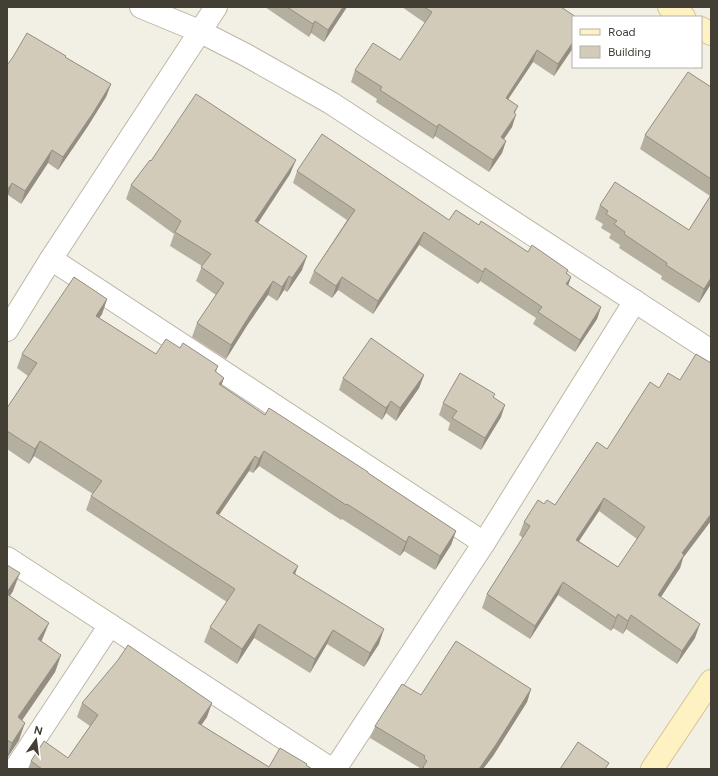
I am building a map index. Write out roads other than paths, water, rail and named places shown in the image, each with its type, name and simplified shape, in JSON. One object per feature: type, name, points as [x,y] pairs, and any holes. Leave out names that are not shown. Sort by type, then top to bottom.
[{"type":"street","points":[[141,7],[199,31],[246,55],[331,103],[711,351]]},
{"type":"street","points":[[7,330],[51,259],[216,7]]},
{"type":"street","points":[[669,7],[682,16]]},
{"type":"street","points":[[702,29],[711,34]]},
{"type":"street","points":[[51,259],[484,543]]},
{"type":"street","points":[[335,769],[484,543],[635,301]]},
{"type":"street","points":[[7,558],[331,769]]},
{"type":"street","points":[[15,769],[110,626]]},
{"type":"street","points":[[652,769],[711,681]]}]
